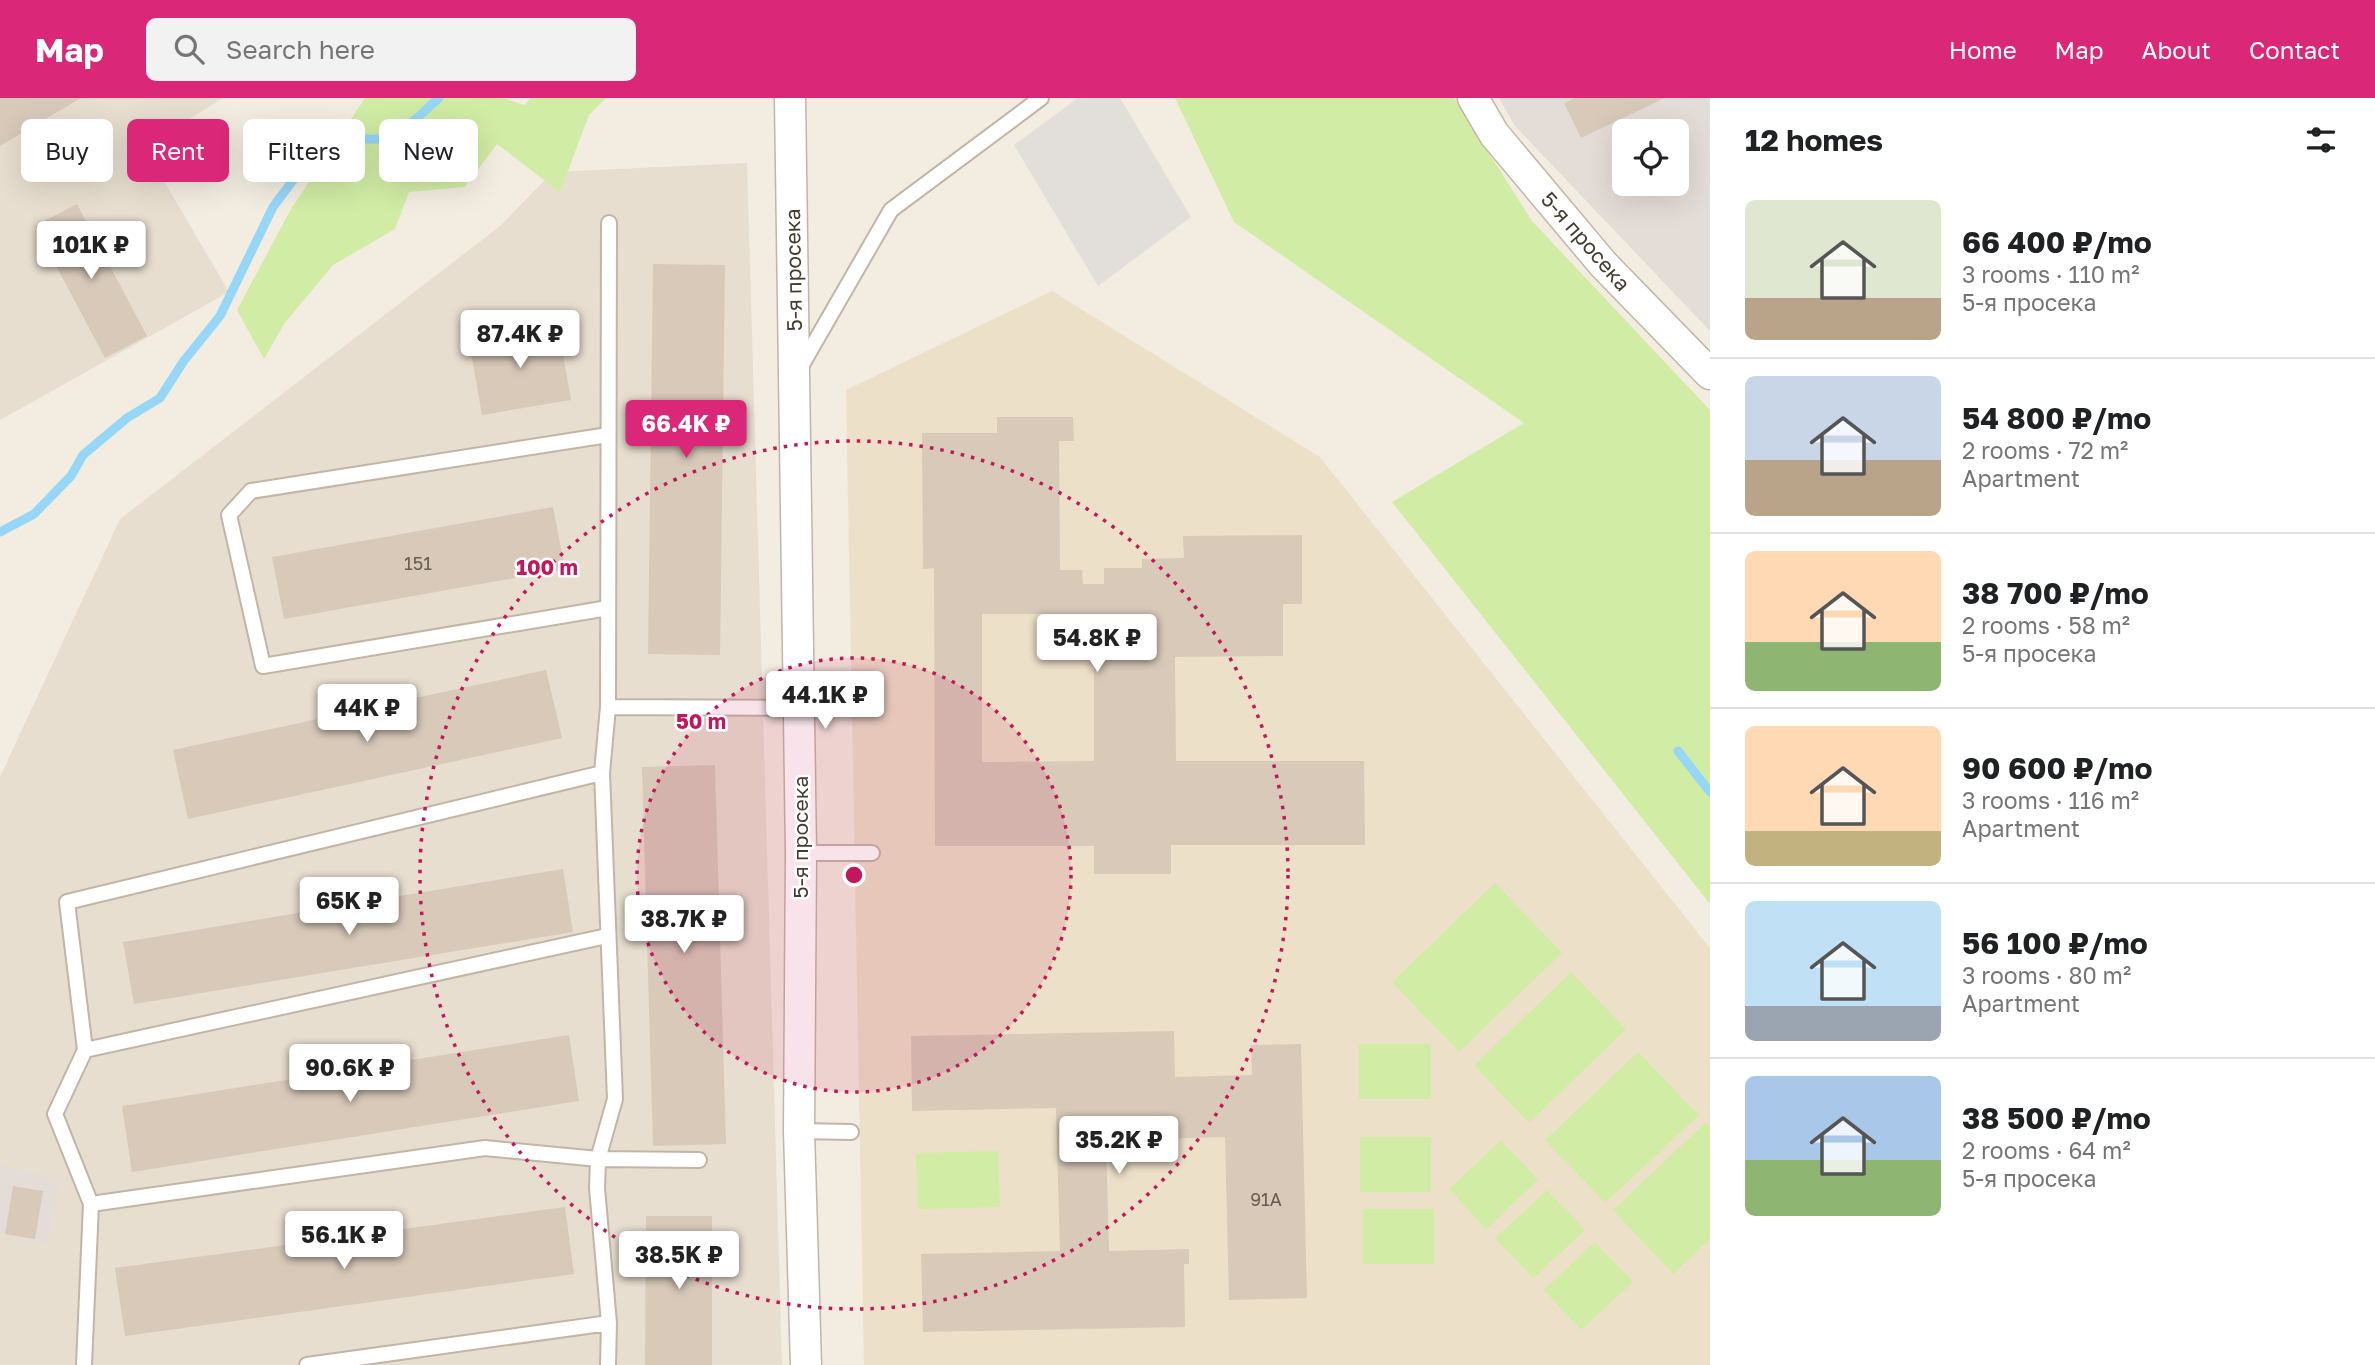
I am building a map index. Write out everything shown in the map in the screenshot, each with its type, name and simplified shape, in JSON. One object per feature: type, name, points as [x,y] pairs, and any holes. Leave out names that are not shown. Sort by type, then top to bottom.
[{"type":"street","name":"5-я просека","points":[[790,98],[801,853],[799,1130],[806,1365]]},
{"type":"street","name":"5-я просека","points":[[1473,98],[1494,134],[1603,264],[1710,374]]},
{"type":"lane","points":[[794,379],[891,210],[1041,98]]},
{"type":"lane","points":[[608,1365],[609,1323],[597,1188],[598,1159],[615,1099],[602,773],[608,707],[609,223]]},
{"type":"lane","points":[[608,435],[251,491],[229,515],[262,666],[608,608]]},
{"type":"lane","points":[[608,707],[799,708]]},
{"type":"lane","points":[[84,1365],[91,1204],[55,1114],[85,1050],[68,902],[602,773]]},
{"type":"lane","points":[[801,853],[872,853]]},
{"type":"lane","points":[[85,1050],[607,936]]},
{"type":"lane","points":[[799,1130],[850,1132]]},
{"type":"lane","points":[[91,1204],[485,1148],[598,1159],[699,1160]]},
{"type":"lane","points":[[307,1365],[609,1323]]},
{"type":"shaded area","points":[[0,98],[223,98],[189,119],[127,119],[127,182],[165,182],[229,292],[0,420]]},
{"type":"shaded area","points":[[1078,98],[1120,98],[1191,217],[1098,286],[1014,145]]},
{"type":"shaded area","points":[[1499,98],[1710,98],[1710,331],[1515,126]]},
{"type":"shaded area","points":[[747,163],[782,1365],[0,1365],[0,777],[120,519],[500,226],[553,172]]},
{"type":"shaded area","points":[[1052,291],[1320,457],[1710,948],[1710,1365],[864,1365],[846,390]]},
{"type":"shaded area","points":[[0,1165],[61,1180],[47,1245],[0,1232]]},
{"type":"green space","points":[[365,98],[503,98],[524,105],[531,98],[606,98],[589,115],[560,192],[497,144],[478,170],[478,119],[379,119],[379,182],[469,182],[465,187],[409,192],[395,229],[333,265],[284,324],[264,359],[237,310],[291,209],[309,182],[365,182],[365,119],[351,119]]},
{"type":"green space","points":[[1175,98],[1454,98],[1532,221],[1710,410],[1710,904],[1392,502],[1524,423],[1234,222]]},
{"type":"green space","points":[[1495,883],[1562,953],[1459,1052],[1392,982]]},
{"type":"green space","points":[[1571,972],[1626,1029],[1529,1123],[1474,1066]]},
{"type":"green space","points":[[1359,1044],[1431,1044],[1431,1099],[1359,1099]]},
{"type":"green space","points":[[1638,1052],[1699,1115],[1605,1203],[1545,1140]]},
{"type":"green space","points":[[1706,1122],[1710,1126],[1710,1239],[1673,1274],[1613,1210]]},
{"type":"green space","points":[[1360,1137],[1431,1137],[1431,1192],[1360,1192]]},
{"type":"green space","points":[[1501,1140],[1538,1180],[1486,1229],[1449,1189]]},
{"type":"green space","points":[[998,1151],[1000,1207],[918,1209],[916,1153]]},
{"type":"green space","points":[[1547,1190],[1585,1230],[1533,1278],[1495,1238]]},
{"type":"green space","points":[[1363,1209],[1434,1209],[1434,1264],[1363,1264]]},
{"type":"green space","points":[[1595,1242],[1633,1282],[1581,1330],[1544,1290]]},
{"type":"building","points":[[0,98],[81,98],[46,119],[21,119],[21,134],[0,146]]},
{"type":"building","points":[[1575,98],[1665,98],[1621,119],[1612,119],[1612,123],[1581,138],[1564,103]]},
{"type":"building","points":[[77,204],[147,336],[105,358],[35,226]]},
{"type":"building","points":[[653,264],[725,265],[720,655],[648,654]]},
{"type":"building","points":[[558,326],[571,400],[482,415],[469,341]]},
{"type":"building","points":[[997,417],[1073,417],[1074,441],[1059,441],[1060,570],[1082,570],[1083,584],[1104,584],[1104,568],[1142,568],[1142,559],[1184,558],[1183,536],[1302,535],[1302,604],[1283,604],[1283,656],[1175,657],[1176,761],[1364,761],[1365,845],[1171,845],[1171,874],[1094,874],[1094,846],[935,846],[934,568],[923,569],[922,433],[997,433]],"holes":[[[982,614],[1094,614],[1094,761],[982,762]]]},
{"type":"building","points":[[553,507],[565,569],[284,619],[272,557]]},
{"type":"building","points":[[546,670],[562,738],[188,819],[173,750]]},
{"type":"building","points":[[715,765],[726,1144],[653,1146],[642,767]]},
{"type":"building","points":[[563,869],[573,932],[134,1004],[123,942]]},
{"type":"building","points":[[1174,1031],[1175,1077],[1252,1075],[1251,1045],[1301,1044],[1307,1298],[1229,1300],[1225,1137],[1152,1139],[1152,1149],[1137,1149],[1136,1139],[1106,1140],[1109,1251],[1189,1249],[1189,1264],[1184,1264],[1185,1327],[923,1332],[921,1254],[1060,1251],[1056,1108],[912,1111],[911,1036]]},
{"type":"building","points":[[569,1035],[579,1101],[132,1172],[122,1106]]},
{"type":"building","points":[[13,1186],[43,1191],[35,1239],[5,1234]]},
{"type":"building","points":[[565,1207],[574,1274],[125,1336],[115,1268]]},
{"type":"building","points":[[646,1216],[712,1216],[712,1365],[645,1365]]},
{"type":"waterway","points":[[0,532],[34,514],[71,476],[83,455],[127,418],[160,398],[183,362],[220,316],[273,207],[323,140],[337,136],[371,139],[387,137],[403,129],[439,98]]},
{"type":"waterway","points":[[1678,751],[1710,792]]}]
